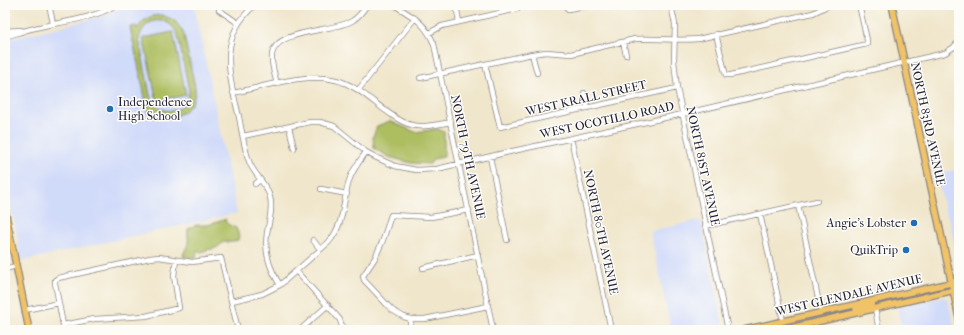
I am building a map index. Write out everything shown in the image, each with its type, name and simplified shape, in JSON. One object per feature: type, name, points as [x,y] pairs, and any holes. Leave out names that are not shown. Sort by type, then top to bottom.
[{"type":"main road","name":"NORTH 83RD AVENUE","points":[[892,5],[952,282],[956,290],[959,318]]},
{"type":"main road","points":[[5,210],[6,223],[29,330]]},
{"type":"main road","name":"WEST GLENDALE AVENUE","points":[[744,330],[959,280]]},
{"type":"main road","name":"WEST GLENDALE AVENUE","points":[[782,330],[956,290]]},
{"type":"main road","points":[[842,316],[852,310],[871,306],[872,301]]},
{"type":"street","points":[[49,5],[53,23]]},
{"type":"street","points":[[5,37],[24,30],[93,15],[108,10],[116,5]]},
{"type":"street","points":[[255,5],[238,23],[232,35],[228,54],[229,71],[250,164],[268,190],[272,206],[267,235],[267,256],[280,285]]},
{"type":"street","points":[[277,84],[272,56],[278,42],[289,37],[348,23],[358,17],[367,5]]},
{"type":"street","name":"NORTH 79TH AVENUE","points":[[394,5],[415,18],[425,27],[434,44],[494,330]]},
{"type":"street","points":[[456,5],[459,22]]},
{"type":"street","points":[[566,7],[591,5]]},
{"type":"street","name":"NORTH 81ST AVENUE","points":[[671,5],[674,18],[674,69],[677,88],[728,330]]},
{"type":"street","points":[[420,78],[546,52],[571,54],[646,38],[690,40],[813,13],[829,5]]},
{"type":"street","points":[[716,34],[726,75],[867,44],[859,5]]},
{"type":"street","points":[[429,33],[438,28],[517,7]]},
{"type":"street","points":[[219,10],[238,23]]},
{"type":"street","points":[[359,89],[415,18]]},
{"type":"street","points":[[5,31],[24,30]]},
{"type":"street","name":"WEST OCOTILLO ROAD","points":[[243,136],[310,122],[326,123],[341,131],[366,152],[387,163],[405,169],[437,170],[945,53],[954,47],[959,41]]},
{"type":"street","points":[[623,42],[626,56]]},
{"type":"street","points":[[532,54],[537,73]]},
{"type":"street","name":"WEST KRALL STREET","points":[[485,64],[500,127],[677,88]]},
{"type":"street","points":[[233,93],[308,78],[326,78],[347,83],[359,89],[394,116],[408,124],[426,126],[451,122]]},
{"type":"street","points":[[584,93],[588,108]]},
{"type":"street","points":[[289,127],[294,148]]},
{"type":"street","name":"NORTH 80TH AVENUE","points":[[571,138],[611,330]]},
{"type":"street","points":[[232,301],[259,295],[280,285],[336,234],[340,224],[349,181],[354,170],[366,152]]},
{"type":"street","points":[[490,157],[507,240]]},
{"type":"street","points":[[255,184],[260,180]]},
{"type":"street","points":[[321,189],[347,194]]},
{"type":"street","points":[[705,226],[817,201]]},
{"type":"street","points":[[798,205],[821,312]]},
{"type":"street","points":[[469,210],[430,217],[391,215],[383,240],[375,258],[363,276],[364,280],[392,310],[411,319],[425,319],[488,306]]},
{"type":"street","points":[[760,214],[783,321]]},
{"type":"street","points":[[313,240],[320,249]]},
{"type":"street","points":[[423,268],[478,255]]},
{"type":"street","points":[[176,260],[174,281],[179,308],[146,316],[94,319],[64,327],[55,280],[150,258],[159,257],[199,262],[221,258],[238,330]]},
{"type":"street","points":[[5,268],[16,266]]},
{"type":"street","points":[[296,271],[340,320],[343,330]]},
{"type":"street","points":[[25,310],[59,303]]},
{"type":"street","points":[[300,330],[328,305]]},
{"type":"street","points":[[875,309],[879,330]]},
{"type":"street","points":[[409,330],[411,319]]},
{"type":"shaded area","name":"Independence High School","points":[[135,5],[194,5],[237,213],[22,261],[5,178],[5,40],[104,16],[120,8]]},
{"type":"shaded area","points":[[959,169],[959,271],[957,267],[958,259],[949,220],[945,211],[936,174]]},
{"type":"shaded area","points":[[701,220],[724,329],[671,330],[650,231]]},
{"type":"shaded area","points":[[944,297],[948,300],[955,330],[902,330],[897,307]]},
{"type":"green space","points":[[158,15],[174,20],[183,31],[195,87],[195,95],[188,108],[176,115],[161,115],[154,111],[154,115],[149,116],[130,27],[136,26],[137,29],[145,20]],"holes":[[[154,21],[166,22],[172,26],[178,36],[189,91],[187,99],[183,105],[178,109],[171,111],[159,107],[150,95],[139,39],[146,26]]]},
{"type":"green space","points":[[173,32],[186,95],[157,101],[143,38]]},
{"type":"green space","points":[[390,121],[415,132],[438,129],[444,132],[444,157],[433,159],[430,164],[411,163],[389,157],[374,148],[373,137],[377,126]]},
{"type":"green space","points":[[226,219],[225,221],[229,225],[236,228],[239,235],[238,240],[233,242],[223,242],[218,247],[202,252],[197,251],[196,258],[183,256],[188,243],[188,229],[196,225],[208,225]]},
{"type":"waterway","points":[[940,185],[945,184]]},
{"type":"place","name":"Independence High School","points":[[110,109]]},
{"type":"place","name":"Angie's Lobster","points":[[914,223]]},
{"type":"place","name":"QuikTrip","points":[[906,250]]}]
